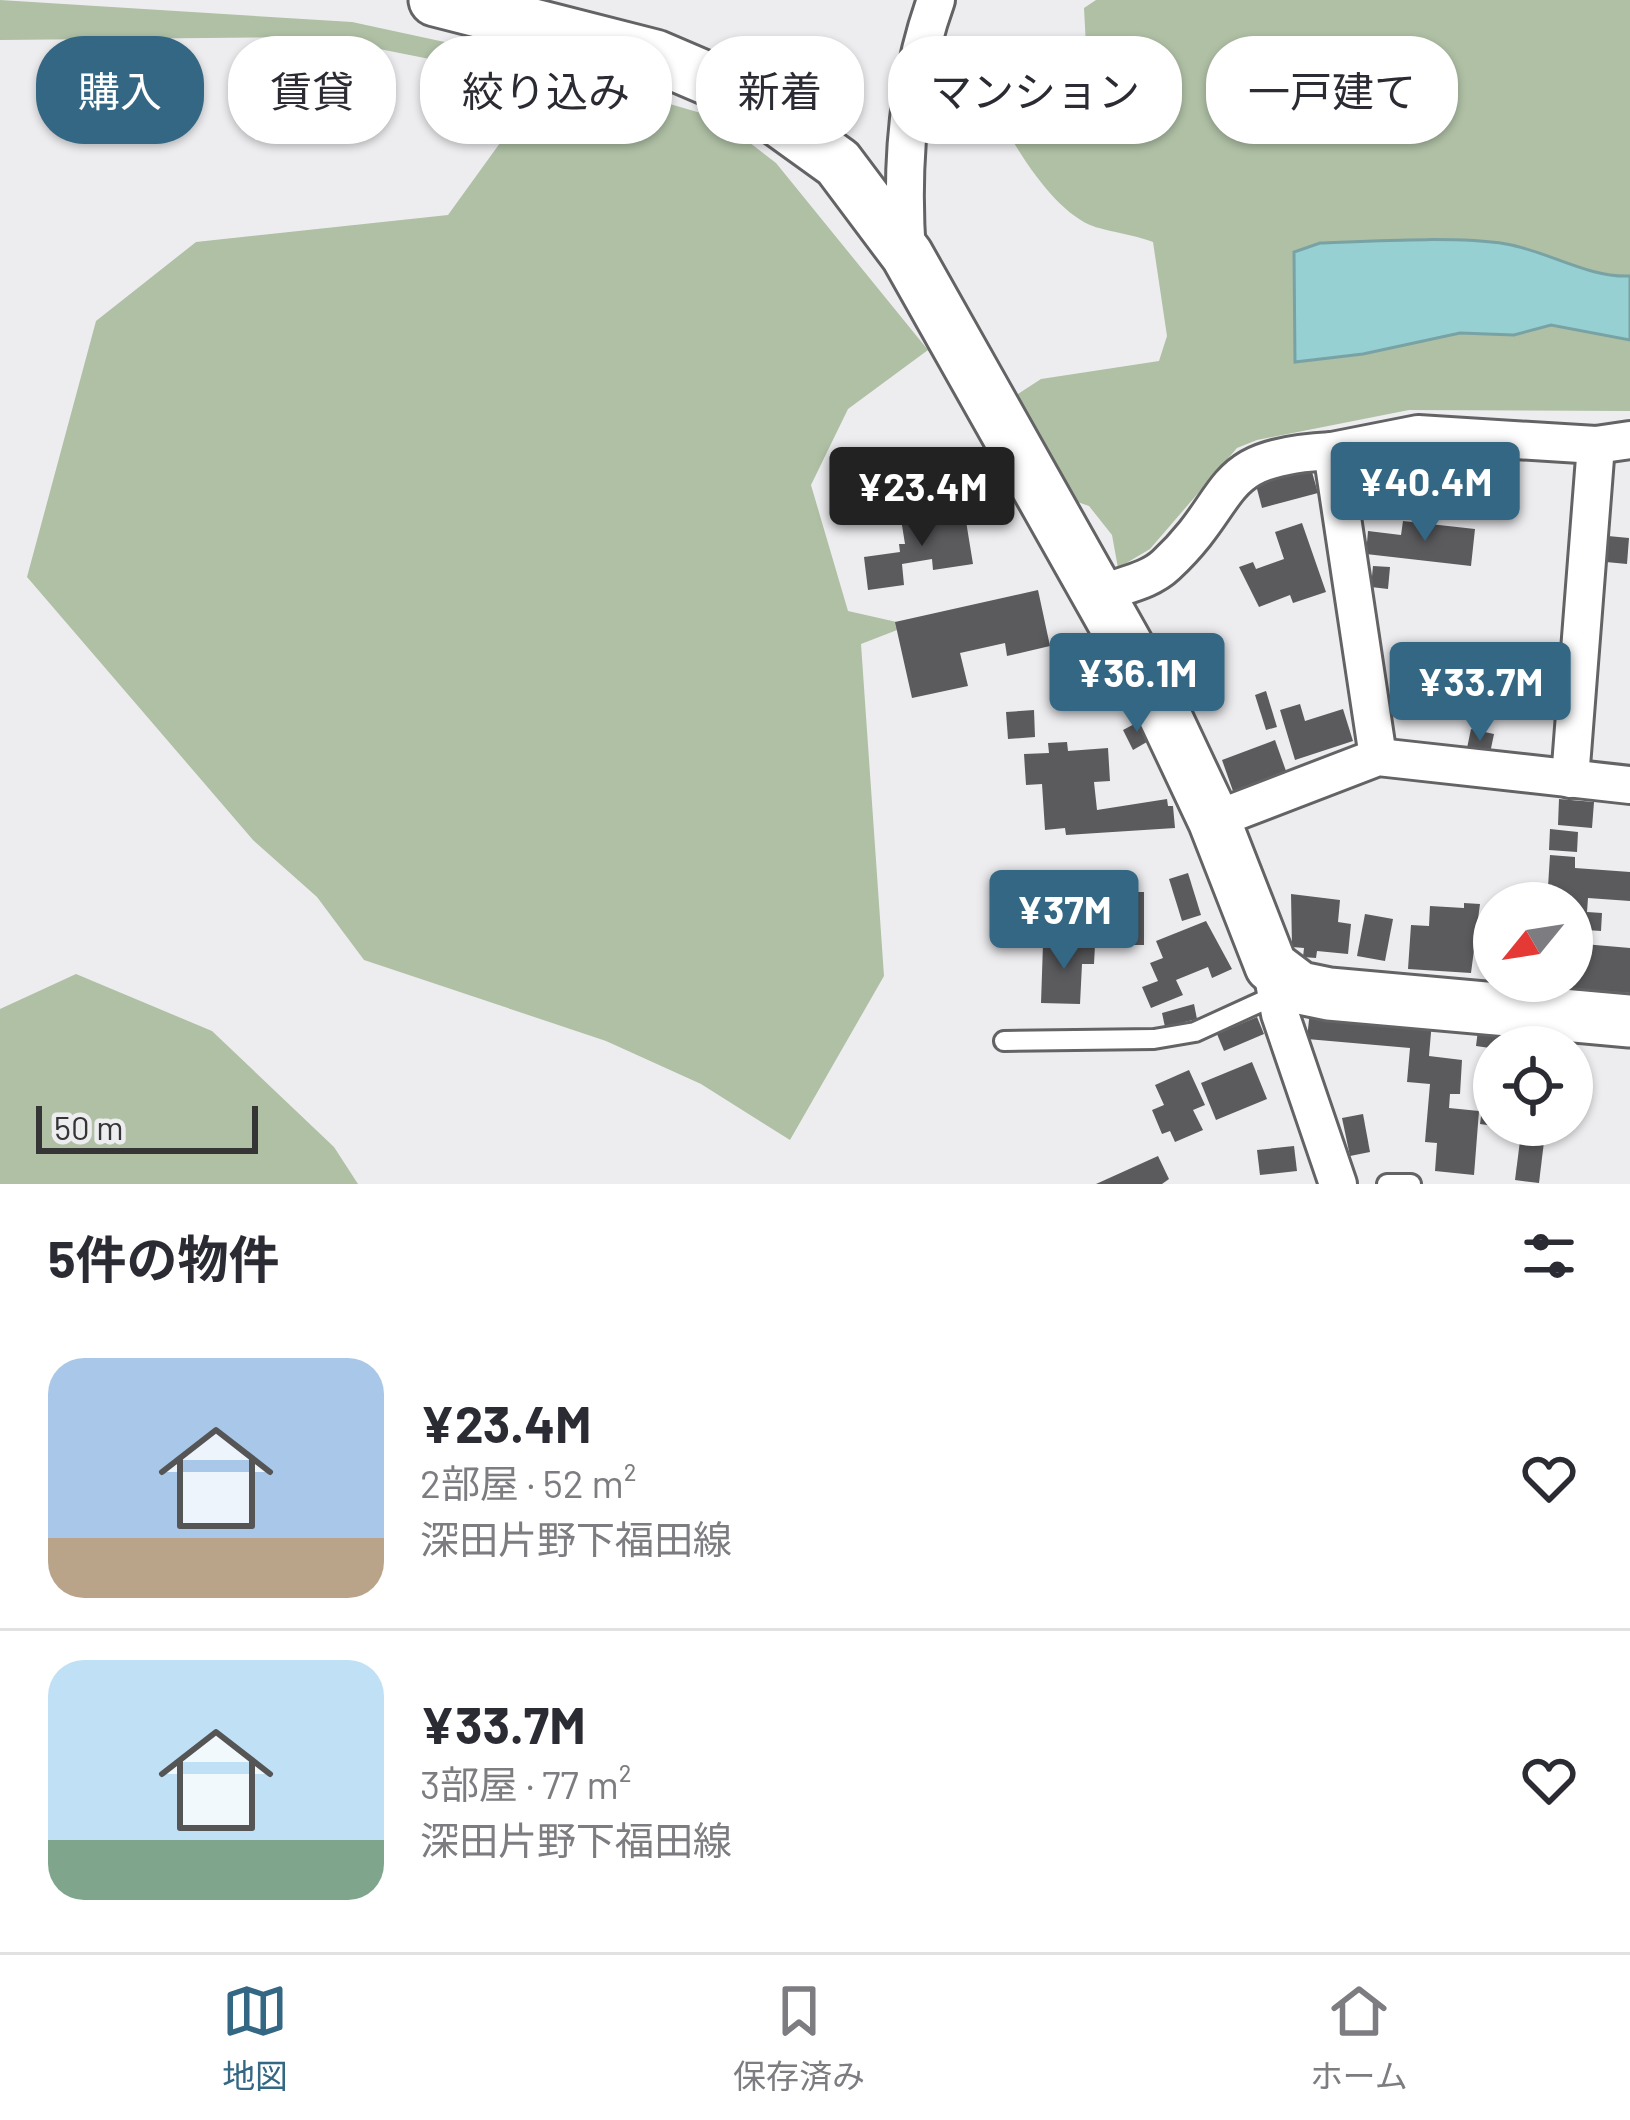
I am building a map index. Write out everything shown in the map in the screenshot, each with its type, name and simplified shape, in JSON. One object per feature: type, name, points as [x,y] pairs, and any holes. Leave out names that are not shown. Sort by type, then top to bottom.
[{"type":"main road","points":[[435,0],[655,56],[739,92],[838,163],[907,255],[1156,697],[1214,820],[1274,980],[1329,994],[1630,1021]]},
{"type":"street","points":[[907,255],[903,206],[910,115],[922,40],[936,0]]},
{"type":"street","points":[[1099,595],[1150,578],[1168,564],[1242,468],[1298,453],[1418,434],[1613,442],[1570,779]]},
{"type":"street","points":[[1332,451],[1378,757]]},
{"type":"street","points":[[1214,820],[1378,757],[1630,785]]},
{"type":"street","points":[[1274,980],[1338,1184]]},
{"type":"lane","points":[[1004,1040],[1154,1039],[1195,1032],[1274,980]]},
{"type":"lane","points":[[1387,1184],[1411,1184]]},
{"type":"green space","points":[[0,0],[352,22],[420,37],[420,57],[396,52],[396,36],[36,36],[36,40],[0,40]]},
{"type":"green space","points":[[1096,0],[1630,0],[1630,411],[1409,410],[1257,440],[1237,448],[1150,549],[1118,568],[1112,535],[1089,506],[1066,498],[1010,399],[1041,379],[1159,361],[1167,336],[1153,242],[1076,217],[1038,178],[1015,144],[1182,144],[1182,36],[1085,36],[1084,8]]},
{"type":"green space","points":[[672,105],[696,112],[696,144],[752,144],[776,163],[928,350],[848,409],[811,485],[848,611],[910,625],[861,644],[884,976],[790,1140],[701,1084],[606,1041],[364,960],[317,897],[253,840],[27,577],[96,321],[196,242],[448,215],[499,144],[672,144]]},
{"type":"green space","points":[[76,974],[212,1031],[334,1147],[358,1184],[0,1184],[0,1009]]},
{"type":"water","points":[[1486,242],[1522,247],[1599,273],[1630,276],[1630,340],[1551,325],[1514,335],[1460,333],[1363,354],[1295,362],[1294,252],[1320,243]]},
{"type":"building","points":[[1310,465],[1318,493],[1262,508],[1255,481]]},
{"type":"building","points":[[1425,466],[1462,469],[1460,504],[1422,502]]},
{"type":"building","points":[[944,513],[945,518],[965,515],[973,564],[933,570],[932,559],[902,564],[904,585],[868,590],[864,557],[900,552],[899,544],[905,544],[901,519]]},
{"type":"building","points":[[1403,521],[1475,529],[1471,566],[1366,554],[1368,531],[1401,535]]},
{"type":"building","points":[[1302,523],[1326,592],[1293,603],[1290,595],[1259,607],[1239,567],[1253,562],[1256,569],[1284,559],[1275,532]]},
{"type":"building","points":[[1608,536],[1629,538],[1627,564],[1606,562]]},
{"type":"building","points":[[1373,566],[1390,567],[1388,589],[1371,587]]},
{"type":"building","points":[[1038,590],[1050,646],[1007,656],[1005,643],[960,653],[968,686],[912,698],[895,622]]},
{"type":"building","points":[[1477,680],[1521,684],[1519,706],[1474,702]]},
{"type":"building","points":[[1266,691],[1277,727],[1266,730],[1255,695]]},
{"type":"building","points":[[1300,704],[1305,721],[1343,709],[1353,741],[1295,760],[1280,710]]},
{"type":"building","points":[[1034,710],[1035,737],[1008,739],[1006,712]]},
{"type":"building","points":[[1142,720],[1152,739],[1133,750],[1123,730]]},
{"type":"building","points":[[1471,729],[1494,734],[1489,758],[1466,753]]},
{"type":"building","points":[[1275,740],[1286,771],[1233,791],[1222,760]]},
{"type":"building","points":[[1067,742],[1068,751],[1108,748],[1110,781],[1094,782],[1097,810],[1167,799],[1168,806],[1173,806],[1175,828],[1066,835],[1065,828],[1045,830],[1042,784],[1026,785],[1024,754],[1049,753],[1048,743]]},
{"type":"building","points":[[1559,799],[1594,802],[1592,828],[1558,825]]},
{"type":"building","points":[[1550,829],[1578,832],[1577,852],[1549,850]]},
{"type":"building","points":[[1550,855],[1575,857],[1575,868],[1630,872],[1630,901],[1593,898],[1593,882],[1548,882]]},
{"type":"building","points":[[1188,873],[1201,915],[1182,921],[1169,879]]},
{"type":"building","points":[[1040,876],[1040,897],[1076,896],[1077,920],[1068,920],[1068,935],[1043,936],[1042,918],[1011,919],[1010,877]]},
{"type":"building","points":[[1122,892],[1144,892],[1144,945],[1122,945]]},
{"type":"building","points":[[1291,894],[1340,900],[1338,922],[1351,924],[1348,954],[1317,951],[1316,958],[1303,957],[1304,948],[1292,947]]},
{"type":"building","points":[[1464,903],[1473,904],[1471,973],[1408,969],[1411,925],[1429,926],[1430,906],[1464,908]]},
{"type":"building","points":[[1593,912],[1602,913],[1601,931],[1593,930]]},
{"type":"building","points":[[1365,914],[1393,919],[1385,961],[1357,956]]},
{"type":"building","points":[[1206,921],[1232,969],[1212,978],[1208,967],[1176,980],[1183,995],[1151,1008],[1142,987],[1158,981],[1150,963],[1163,958],[1156,941]]},
{"type":"building","points":[[1043,944],[1095,945],[1094,964],[1082,964],[1080,1004],[1041,1003]]},
{"type":"building","points":[[1593,945],[1630,948],[1630,993],[1593,990]]},
{"type":"building","points":[[1194,1004],[1197,1019],[1165,1027],[1162,1013]]},
{"type":"building","points":[[1310,1010],[1432,1021],[1429,1056],[1462,1060],[1460,1094],[1450,1094],[1449,1108],[1473,1110],[1474,1175],[1435,1171],[1437,1143],[1425,1142],[1430,1084],[1407,1082],[1410,1048],[1307,1039]]},
{"type":"building","points":[[1257,1017],[1264,1034],[1224,1051],[1217,1034]]},
{"type":"building","points":[[1252,1062],[1267,1099],[1216,1120],[1201,1083]]},
{"type":"building","points":[[1189,1070],[1205,1105],[1193,1110],[1203,1130],[1175,1142],[1170,1131],[1162,1134],[1152,1110],[1164,1105],[1155,1085]]},
{"type":"building","points":[[1363,1114],[1370,1152],[1350,1156],[1342,1118]]},
{"type":"building","points":[[1294,1146],[1297,1171],[1260,1175],[1257,1150]]},
{"type":"building","points":[[1519,1146],[1543,1146],[1539,1183],[1515,1180]]},
{"type":"building","points":[[1158,1156],[1169,1179],[1162,1184],[1096,1184]]}]
